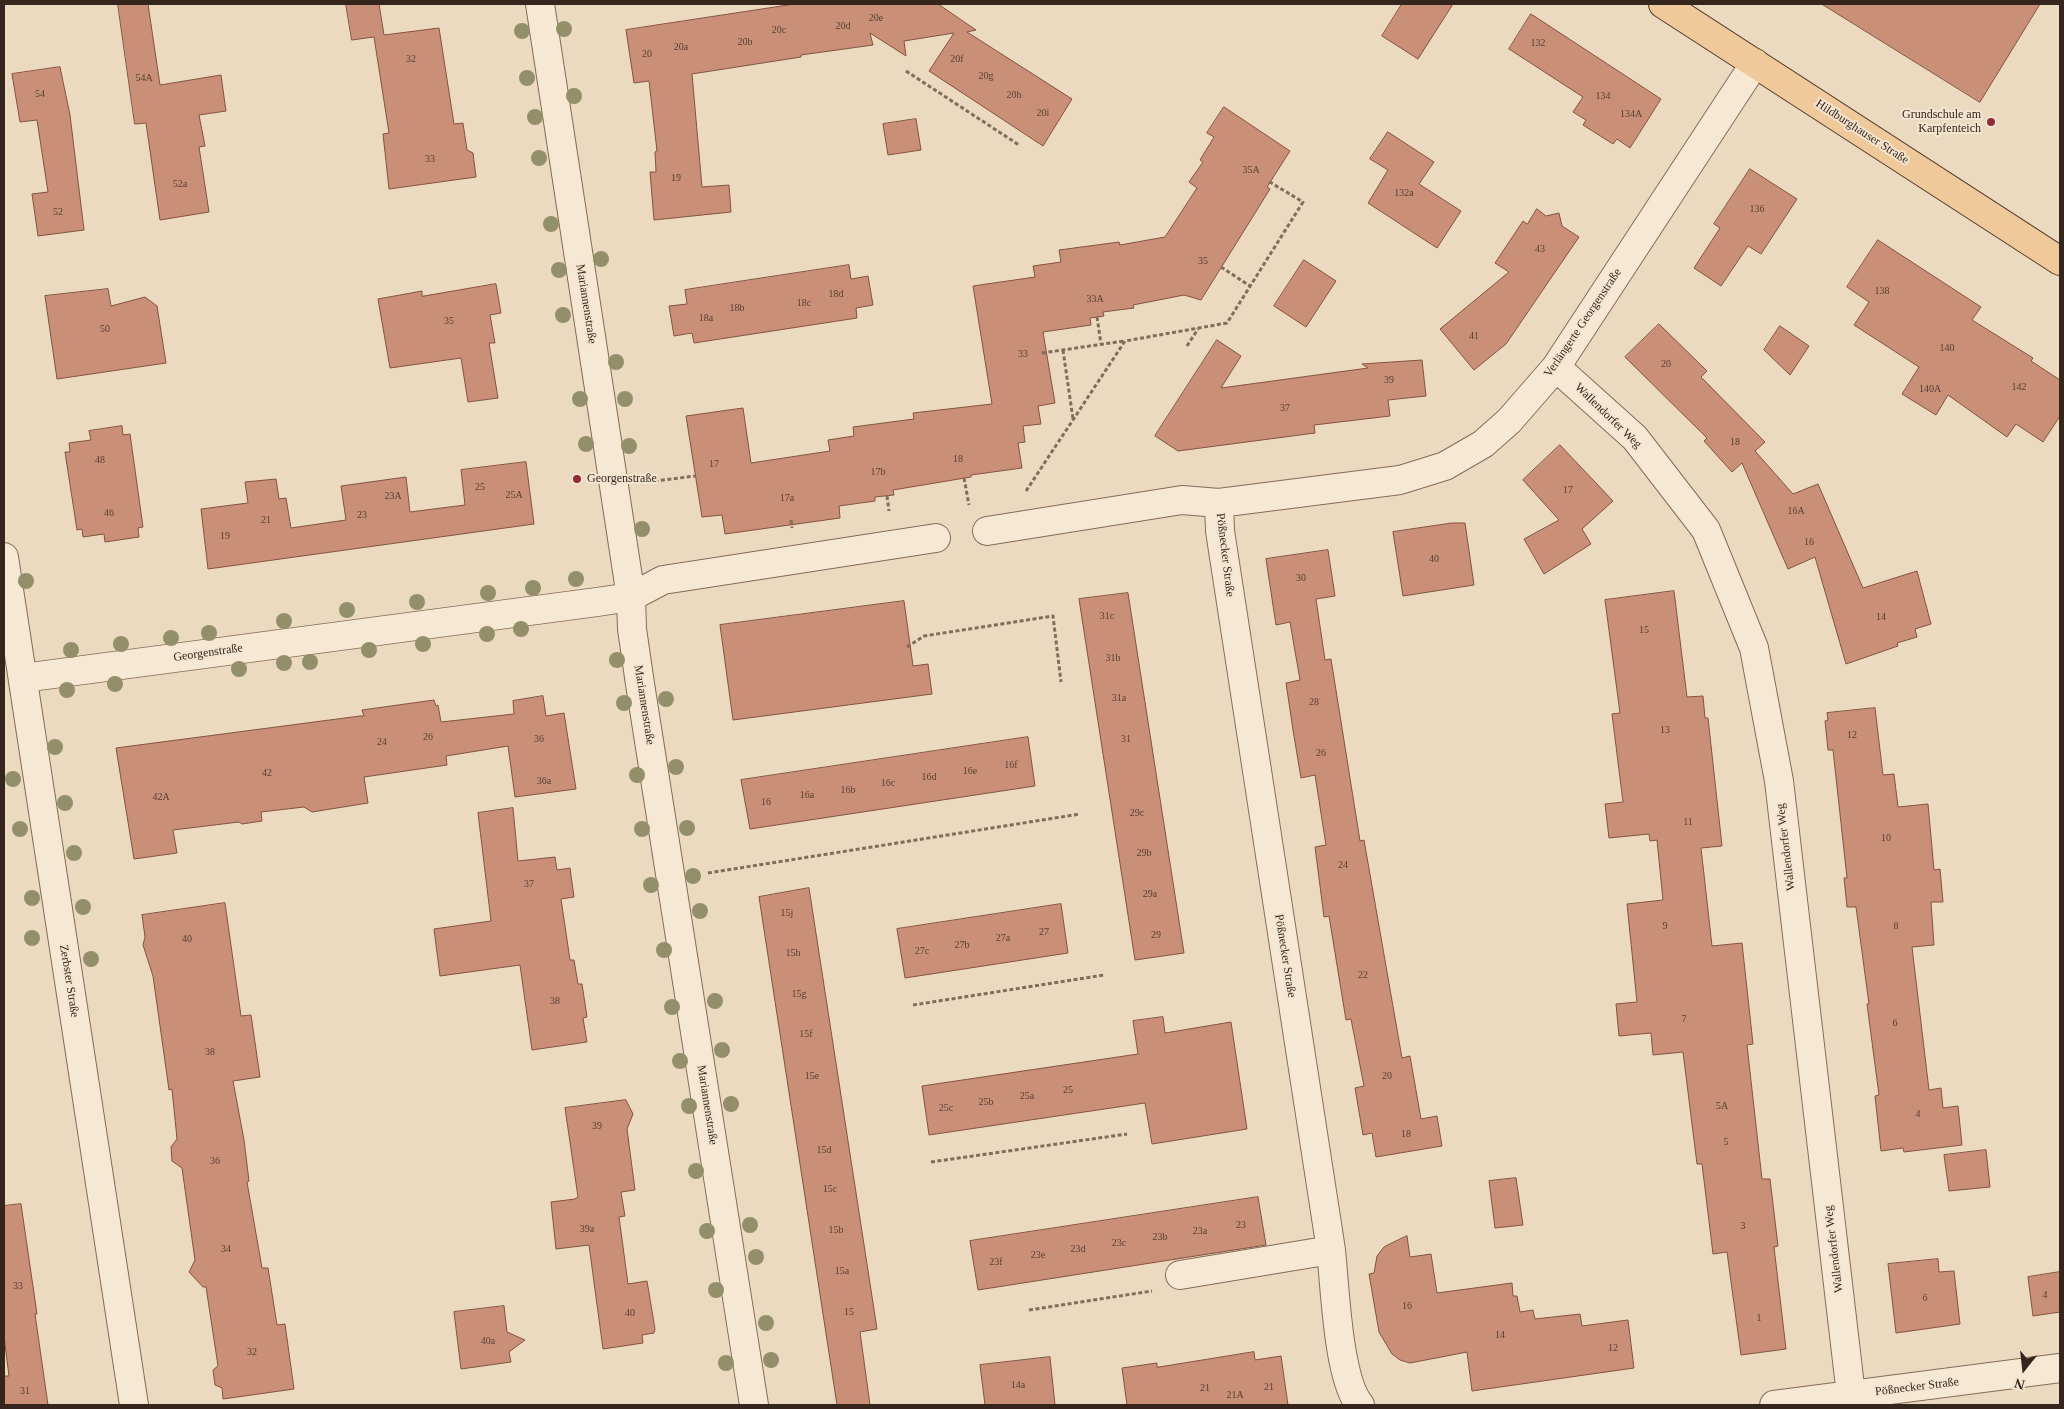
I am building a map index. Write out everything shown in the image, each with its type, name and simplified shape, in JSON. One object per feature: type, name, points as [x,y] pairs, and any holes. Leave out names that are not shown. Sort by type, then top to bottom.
[{"type":"main road","name":"Hildburghauser Straße","points":[[1663,4],[2060,261]]},
{"type":"street","name":"Mariannenstraße","points":[[540,4],[631,597],[632,629],[640,684],[754,1405]]},
{"type":"street","name":"Verlängerte Georgenstraße","points":[[978,522],[1182,500],[1219,503],[1400,480],[1445,466],[1483,444],[1509,421],[1556,367],[1755,63]]},
{"type":"street","name":"Wallendorfer Weg","points":[[1556,367],[1635,438],[1706,530],[1754,648],[1779,781],[1851,1395]]},
{"type":"street","name":"Pößnecker Straße","points":[[1219,503],[1222,540],[1331,1250],[1341,1338],[1348,1381],[1360,1405]]},
{"type":"street","points":[[631,597],[663,580],[936,538]]},
{"type":"street","name":"Zerbster Straße","points":[[4,557],[134,1405]]},
{"type":"street","name":"Georgenstraße","points":[[23,678],[631,597]]},
{"type":"street","points":[[1180,1275],[1331,1250]]},
{"type":"street","name":"Pößnecker Straße","points":[[1774,1405],[2060,1368]]},
{"type":"path","points":[[906,71],[1019,145]]},
{"type":"path","points":[[1042,353],[1227,323],[1302,202],[1268,180]]},
{"type":"path","points":[[1221,268],[1250,286]]},
{"type":"path","points":[[1097,317],[1101,344]]},
{"type":"path","points":[[1188,346],[1198,328]]},
{"type":"path","points":[[1021,498],[1125,341]]},
{"type":"path","points":[[1063,350],[1073,420]]},
{"type":"path","points":[[648,482],[695,476]]},
{"type":"path","points":[[964,478],[978,522]]},
{"type":"path","points":[[907,647],[924,636],[1053,616],[1061,682]]},
{"type":"path","points":[[708,874],[1080,814]]},
{"type":"path","points":[[913,1005],[1104,975]]},
{"type":"path","points":[[930,1162],[1127,1134]]},
{"type":"path","points":[[1029,1310],[1162,1290],[1180,1275]]},
{"type":"building","points":[[118,4],[148,4],[160,85],[221,75],[226,111],[199,115],[205,146],[199,147],[209,212],[160,220],[146,123],[135,124]]},
{"type":"building","points":[[346,4],[379,4],[384,35],[439,28],[454,124],[463,123],[467,150],[473,153],[476,177],[389,189],[383,134],[389,133],[374,37],[352,40]]},
{"type":"building","points":[[795,4],[938,4],[976,30],[967,32],[1072,99],[1043,146],[929,71],[954,33],[904,41],[906,56],[870,33],[873,45],[801,55],[801,57],[692,74],[702,187],[729,185],[731,212],[654,220],[650,172],[656,172],[655,152],[657,151],[649,81],[634,83],[626,30]]},
{"type":"building","points":[[1402,4],[1453,4],[1418,59],[1382,36]]},
{"type":"building","points":[[1822,4],[2040,4],[1980,102]]},
{"type":"building","points":[[1531,14],[1661,99],[1630,148],[1617,139],[1613,144],[1583,125],[1586,120],[1573,112],[1583,97],[1509,49]]},
{"type":"building","points":[[60,67],[70,115],[84,230],[38,236],[32,194],[48,192],[37,120],[20,122],[12,74]]},
{"type":"building","points":[[1224,107],[1290,151],[1267,187],[1270,189],[1201,300],[1184,295],[1133,305],[1134,308],[1103,312],[1104,316],[1090,318],[1091,325],[1043,332],[1055,403],[1038,406],[1041,424],[1023,426],[1025,442],[1018,443],[1022,468],[971,475],[971,477],[893,490],[894,495],[875,497],[875,501],[839,506],[840,518],[725,534],[722,515],[702,517],[686,416],[743,408],[751,463],[830,451],[828,440],[854,436],[853,427],[914,419],[913,413],[992,404],[973,286],[1035,277],[1033,266],[1061,262],[1059,250],[1119,242],[1120,245],[1165,237],[1197,188],[1189,182],[1203,162],[1200,160],[1214,137],[1207,133]]},
{"type":"building","points":[[916,119],[921,150],[888,155],[883,124]]},
{"type":"building","points":[[1388,132],[1434,162],[1419,184],[1461,211],[1437,248],[1368,203],[1388,170],[1370,159]]},
{"type":"building","points":[[1750,169],[1797,199],[1761,254],[1748,246],[1721,286],[1694,268],[1720,228],[1714,224]]},
{"type":"building","points":[[1537,209],[1546,216],[1559,213],[1562,226],[1579,237],[1506,344],[1474,370],[1440,329],[1509,272],[1495,263],[1523,221],[1527,224]]},
{"type":"building","points":[[1878,240],[1981,307],[1972,320],[2033,358],[2031,361],[2060,380],[2060,416],[2043,442],[2016,424],[2007,437],[1948,395],[1936,415],[1902,394],[1919,367],[1854,325],[1869,302],[1847,287]]},
{"type":"building","points":[[1304,260],[1336,281],[1306,327],[1274,306]]},
{"type":"building","points":[[849,265],[851,279],[868,276],[873,305],[856,308],[857,318],[694,343],[692,333],[674,336],[669,306],[687,304],[685,290]]},
{"type":"building","points":[[496,284],[501,313],[490,315],[495,343],[489,343],[498,398],[468,402],[461,358],[390,368],[378,299],[422,291],[422,296]]},
{"type":"building","points":[[108,289],[111,306],[145,297],[157,306],[166,363],[57,379],[45,296]]},
{"type":"building","points":[[1659,324],[1707,371],[1701,377],[1765,442],[1755,451],[1793,494],[1818,484],[1863,588],[1917,571],[1931,624],[1915,629],[1917,637],[1897,643],[1898,646],[1846,664],[1815,557],[1788,569],[1742,463],[1732,472],[1704,441],[1707,438],[1625,357]]},
{"type":"building","points":[[1780,326],[1809,346],[1790,375],[1764,350]]},
{"type":"building","points":[[1217,340],[1241,356],[1221,388],[1368,368],[1362,364],[1422,360],[1426,396],[1388,400],[1390,416],[1314,425],[1315,433],[1178,451],[1155,436]]},
{"type":"building","points":[[122,426],[123,435],[130,434],[143,527],[138,528],[139,537],[105,542],[104,534],[83,537],[82,529],[77,530],[65,452],[70,452],[69,443],[91,440],[89,431]]},
{"type":"building","points":[[1560,445],[1613,501],[1582,529],[1591,544],[1544,574],[1524,539],[1559,520],[1523,480]]},
{"type":"building","points":[[526,462],[534,524],[208,569],[201,509],[248,503],[245,482],[276,479],[279,499],[286,498],[291,528],[346,520],[341,486],[406,477],[410,512],[465,505],[461,470]]},
{"type":"building","points":[[1452,523],[1465,523],[1474,585],[1403,596],[1393,532]]},
{"type":"building","points":[[1328,550],[1335,596],[1316,599],[1325,660],[1331,659],[1360,841],[1364,840],[1402,1058],[1410,1056],[1421,1119],[1437,1116],[1442,1146],[1376,1157],[1372,1133],[1363,1135],[1355,1088],[1364,1086],[1351,1019],[1346,1020],[1329,916],[1324,917],[1315,847],[1326,845],[1315,775],[1301,778],[1293,730],[1286,683],[1300,680],[1290,622],[1276,625],[1266,559]]},
{"type":"building","points":[[1674,591],[1687,697],[1703,696],[1705,718],[1708,718],[1722,846],[1701,848],[1712,946],[1742,943],[1753,1044],[1747,1045],[1762,1179],[1770,1179],[1778,1246],[1774,1247],[1786,1349],[1741,1355],[1727,1252],[1713,1254],[1702,1164],[1697,1164],[1683,1052],[1653,1055],[1651,1033],[1619,1036],[1616,1004],[1637,1002],[1627,904],[1663,900],[1657,840],[1650,841],[1649,834],[1609,838],[1605,804],[1623,802],[1612,714],[1620,713],[1605,600]]},
{"type":"building","points":[[1128,593],[1184,953],[1135,960],[1079,599]]},
{"type":"building","points":[[904,601],[913,666],[928,664],[932,694],[733,720],[720,625]]},
{"type":"building","points":[[543,696],[546,716],[564,713],[576,789],[515,797],[508,746],[446,756],[447,765],[364,777],[368,803],[312,812],[304,807],[261,812],[262,821],[173,830],[177,853],[134,859],[116,748],[364,716],[362,710],[434,700],[436,706],[438,705],[441,722],[514,714],[513,701]]},
{"type":"building","points":[[1875,708],[1883,775],[1894,774],[1898,807],[1928,804],[1934,870],[1940,869],[1943,902],[1931,902],[1934,945],[1912,947],[1929,1090],[1941,1088],[1943,1108],[1958,1106],[1962,1145],[1904,1152],[1903,1148],[1881,1151],[1875,1096],[1879,1095],[1867,1004],[1869,1004],[1856,907],[1847,907],[1844,878],[1847,878],[1833,750],[1828,750],[1825,721],[1828,720],[1827,713]]},
{"type":"building","points":[[1028,737],[1035,786],[750,829],[741,780]]},
{"type":"building","points":[[513,808],[518,861],[555,857],[557,870],[570,868],[574,897],[561,899],[570,960],[574,960],[578,984],[582,984],[587,1017],[583,1018],[587,1042],[532,1050],[520,965],[440,976],[434,929],[491,921],[478,813]]},
{"type":"building","points":[[809,888],[877,1329],[860,1332],[870,1405],[837,1405],[759,897]]},
{"type":"building","points":[[225,903],[241,1016],[251,1015],[260,1077],[233,1081],[244,1140],[249,1181],[247,1182],[262,1268],[268,1268],[277,1325],[285,1324],[294,1389],[223,1399],[222,1388],[215,1385],[213,1370],[218,1366],[206,1287],[203,1287],[189,1272],[195,1260],[182,1168],[172,1161],[171,1147],[177,1139],[172,1089],[169,1090],[153,976],[143,945],[145,937],[142,915]]},
{"type":"building","points":[[1061,904],[1068,953],[905,978],[897,929]]},
{"type":"building","points":[[1163,1017],[1165,1033],[1231,1022],[1247,1129],[1152,1144],[1145,1103],[929,1135],[922,1086],[1138,1054],[1133,1021]]},
{"type":"building","points":[[626,1100],[633,1114],[627,1129],[635,1190],[621,1192],[625,1216],[619,1217],[628,1284],[647,1281],[655,1329],[654,1333],[642,1335],[643,1343],[603,1349],[589,1245],[556,1249],[551,1202],[578,1197],[565,1108]]},
{"type":"building","points":[[1986,1150],[1990,1187],[1949,1191],[1944,1155]]},
{"type":"building","points":[[1516,1178],[1523,1225],[1495,1228],[1489,1181]]},
{"type":"building","points":[[1258,1197],[1266,1245],[978,1290],[970,1241]]},
{"type":"building","points":[[21,1204],[48,1405],[4,1405],[4,1376],[9,1376],[4,1337],[4,1206]]},
{"type":"building","points":[[1407,1236],[1410,1257],[1431,1254],[1437,1293],[1512,1283],[1513,1296],[1517,1296],[1520,1312],[1533,1310],[1535,1319],[1580,1314],[1582,1326],[1628,1320],[1634,1368],[1472,1391],[1467,1352],[1410,1363],[1400,1360],[1392,1354],[1379,1332],[1369,1274],[1374,1273],[1377,1256],[1384,1247]]},
{"type":"building","points":[[1938,1259],[1939,1272],[1954,1271],[1960,1324],[1896,1333],[1888,1264]]},
{"type":"building","points":[[2060,1272],[2060,1312],[2033,1316],[2028,1277]]},
{"type":"building","points":[[504,1306],[507,1332],[525,1340],[509,1352],[511,1362],[461,1369],[454,1312]]},
{"type":"building","points":[[1254,1352],[1255,1360],[1281,1356],[1288,1405],[1127,1405],[1122,1368],[1157,1363],[1157,1367]]},
{"type":"building","points":[[1050,1357],[1055,1405],[985,1405],[980,1365]]},
{"type":"place","name":"Grundschule am Karpfenteich","points":[[1991,122]]},
{"type":"place","name":"Georgenstraße","points":[[577,479]]}]
